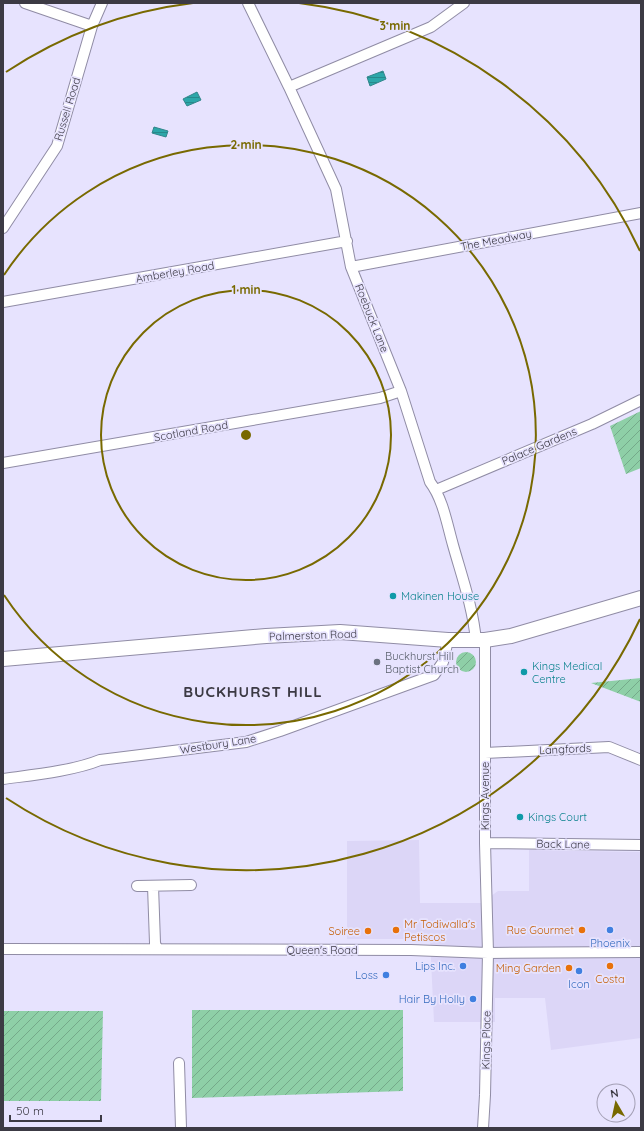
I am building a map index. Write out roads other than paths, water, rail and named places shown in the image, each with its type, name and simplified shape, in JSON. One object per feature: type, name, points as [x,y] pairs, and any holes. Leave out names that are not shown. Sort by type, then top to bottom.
[{"type":"main road","name":"Palmerston Road","points":[[3,659],[258,636],[340,632],[448,640],[481,640],[511,636],[641,598]]},
{"type":"street","points":[[25,3],[92,26]]},
{"type":"street","name":"Russell Road","points":[[3,228],[57,146],[92,26],[102,3]]},
{"type":"street","name":"Roebuck Lane","points":[[248,3],[336,189],[351,267],[401,391],[430,482],[436,490],[481,640]]},
{"type":"street","points":[[289,87],[431,27],[464,3]]},
{"type":"street","name":"The Meadway","points":[[351,267],[641,213]]},
{"type":"street","name":"Amberley Road","points":[[3,302],[347,241]]},
{"type":"street","name":"Scotland Road","points":[[3,463],[380,398],[401,391]]},
{"type":"street","name":"Palace Gardens","points":[[436,490],[592,424],[641,400]]},
{"type":"street","name":"Westbury Lane","points":[[3,779],[90,764],[100,760],[246,742],[434,675],[444,662],[448,640]]},
{"type":"street","name":"Kings Avenue","points":[[481,640],[486,753],[485,843],[488,952]]},
{"type":"street","name":"Langfords","points":[[486,753],[609,747],[641,760]]},
{"type":"street","name":"Back Lane","points":[[485,843],[641,845]]},
{"type":"street","points":[[137,886],[190,885]]},
{"type":"street","points":[[153,886],[155,943],[157,949]]},
{"type":"street","name":"Queen's Road","points":[[3,949],[641,952]]},
{"type":"street","name":"Kings Place","points":[[483,1128],[488,952]]},
{"type":"street","points":[[179,1063],[181,1128]]},
{"type":"place","name":"Makinen House","points":[[393,596]]},
{"type":"place","name":"Buckhurst Hill Baptist Church","points":[[377,662]]},
{"type":"place","name":"Kings Medical Centre","points":[[524,672]]},
{"type":"place","name":"Kings Court","points":[[520,817]]},
{"type":"place","name":"Mr Todiwalla's Petiscos","points":[[396,930]]},
{"type":"place","name":"Rue Gourmet","points":[[582,930]]},
{"type":"place","name":"Phoenix","points":[[610,930]]},
{"type":"place","name":"Soiree","points":[[368,931]]},
{"type":"place","name":"Lips Inc.","points":[[463,966]]},
{"type":"place","name":"Costa","points":[[610,966]]},
{"type":"place","name":"Ming Garden","points":[[569,968]]},
{"type":"place","name":"Icon","points":[[579,971]]},
{"type":"place","name":"Loss","points":[[386,975]]},
{"type":"place","name":"Hair By Holly","points":[[473,999]]},
{"type":"district","name":"BUCKHURST HILL","points":[[253,692]]}]
